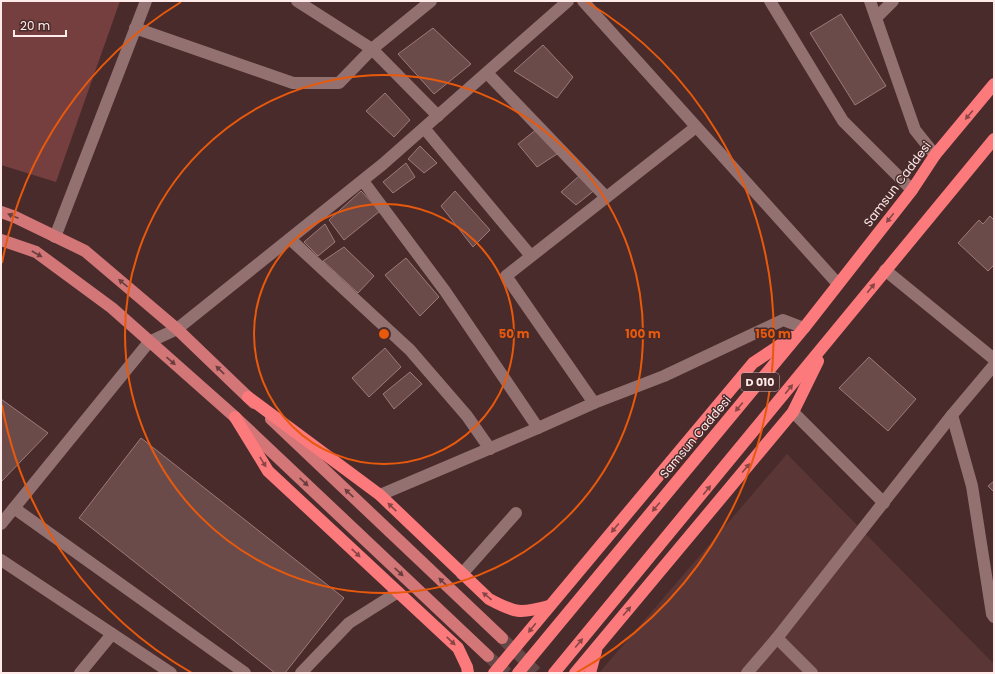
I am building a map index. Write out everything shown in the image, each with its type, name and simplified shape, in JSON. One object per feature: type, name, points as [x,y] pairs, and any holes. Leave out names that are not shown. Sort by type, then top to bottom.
[{"type":"highway","name":"Samsun Caddesi","points":[[518,673],[804,328],[912,190],[935,155],[994,84]]},
{"type":"highway","name":"D 010","points":[[554,673],[703,495],[885,270],[994,139]]},
{"type":"highway","points":[[494,673],[753,363],[804,328]]},
{"type":"highway","points":[[575,673],[793,412],[828,340]]},
{"type":"highway","points":[[248,397],[380,495],[489,599],[511,610],[528,612],[549,606]]},
{"type":"highway","points":[[235,417],[268,471],[458,648],[467,667],[468,673]]},
{"type":"highway","points":[[590,673],[598,646]]},
{"type":"main road","points":[[1,212],[85,251],[177,329],[502,638]]},
{"type":"main road","points":[[1,240],[36,252],[112,308],[235,417],[488,656]]},
{"type":"street","points":[[55,236],[146,1]]},
{"type":"street","points":[[297,1],[312,6],[372,49],[438,116]]},
{"type":"street","points":[[135,28],[293,83],[339,82],[372,49],[431,1]]},
{"type":"street","points":[[1,524],[149,342],[177,329],[363,181],[568,1]]},
{"type":"street","points":[[583,1],[838,284]]},
{"type":"street","points":[[770,1],[843,121],[912,190]]},
{"type":"street","points":[[870,1],[915,130],[935,155]]},
{"type":"street","points":[[876,18],[892,1]]},
{"type":"street","points":[[486,73],[606,197]]},
{"type":"street","points":[[594,403],[506,276],[696,127]]},
{"type":"street","points":[[424,128],[531,256]]},
{"type":"street","points":[[363,181],[445,291],[538,428]]},
{"type":"street","points":[[290,239],[410,350],[467,416],[490,449]]},
{"type":"street","points":[[885,270],[994,359]]},
{"type":"street","points":[[380,495],[594,403],[664,376],[783,320],[804,328]]},
{"type":"street","points":[[746,673],[777,638],[952,415],[994,365]]},
{"type":"street","points":[[793,412],[884,503]]},
{"type":"street","points":[[952,415],[972,486],[992,614],[994,617]]},
{"type":"street","points":[[14,508],[245,673]]},
{"type":"street","points":[[462,574],[516,513]]},
{"type":"street","points":[[1,560],[171,673]]},
{"type":"street","points":[[301,673],[349,623],[398,592]]},
{"type":"street","points":[[80,673],[112,634]]},
{"type":"street","points":[[777,638],[812,673]]},
{"type":"shaded area","points":[[1,1],[120,1],[56,182],[1,165]]},
{"type":"shaded area","points":[[787,454],[994,664],[994,673],[599,673]]},
{"type":"building","points":[[841,14],[886,86],[855,105],[810,33]]},
{"type":"building","points":[[433,28],[471,64],[434,94],[398,54]]},
{"type":"building","points":[[543,45],[573,77],[557,98],[514,71]]},
{"type":"building","points":[[385,93],[410,120],[394,137],[366,111]]},
{"type":"building","points":[[537,129],[557,154],[537,167],[518,144]]},
{"type":"building","points":[[420,146],[437,163],[424,173],[408,159]]},
{"type":"building","points":[[406,163],[415,177],[393,193],[383,182]]},
{"type":"building","points":[[579,176],[596,189],[576,205],[561,192]]},
{"type":"building","points":[[361,191],[380,211],[344,240],[329,220]]},
{"type":"building","points":[[455,191],[490,230],[473,247],[441,206]]},
{"type":"building","points":[[990,216],[994,220],[994,265],[988,271],[958,243],[979,220],[983,224]]},
{"type":"building","points":[[325,224],[335,242],[318,256],[304,242]]},
{"type":"building","points":[[344,247],[374,276],[358,293],[323,261]]},
{"type":"building","points":[[406,258],[439,297],[420,316],[385,275]]},
{"type":"building","points":[[385,348],[401,367],[369,397],[352,378]]},
{"type":"building","points":[[869,357],[916,399],[888,431],[839,388]]},
{"type":"building","points":[[410,372],[422,384],[394,409],[383,394]]},
{"type":"building","points":[[1,399],[48,433],[1,482]]},
{"type":"building","points":[[141,438],[344,598],[285,673],[275,673],[79,518]]},
{"type":"building","points":[[994,481],[994,492],[988,486]]},
{"type":"tunnel","points":[[502,638],[537,673]]},
{"type":"tunnel","points":[[488,656],[507,673]]}]
